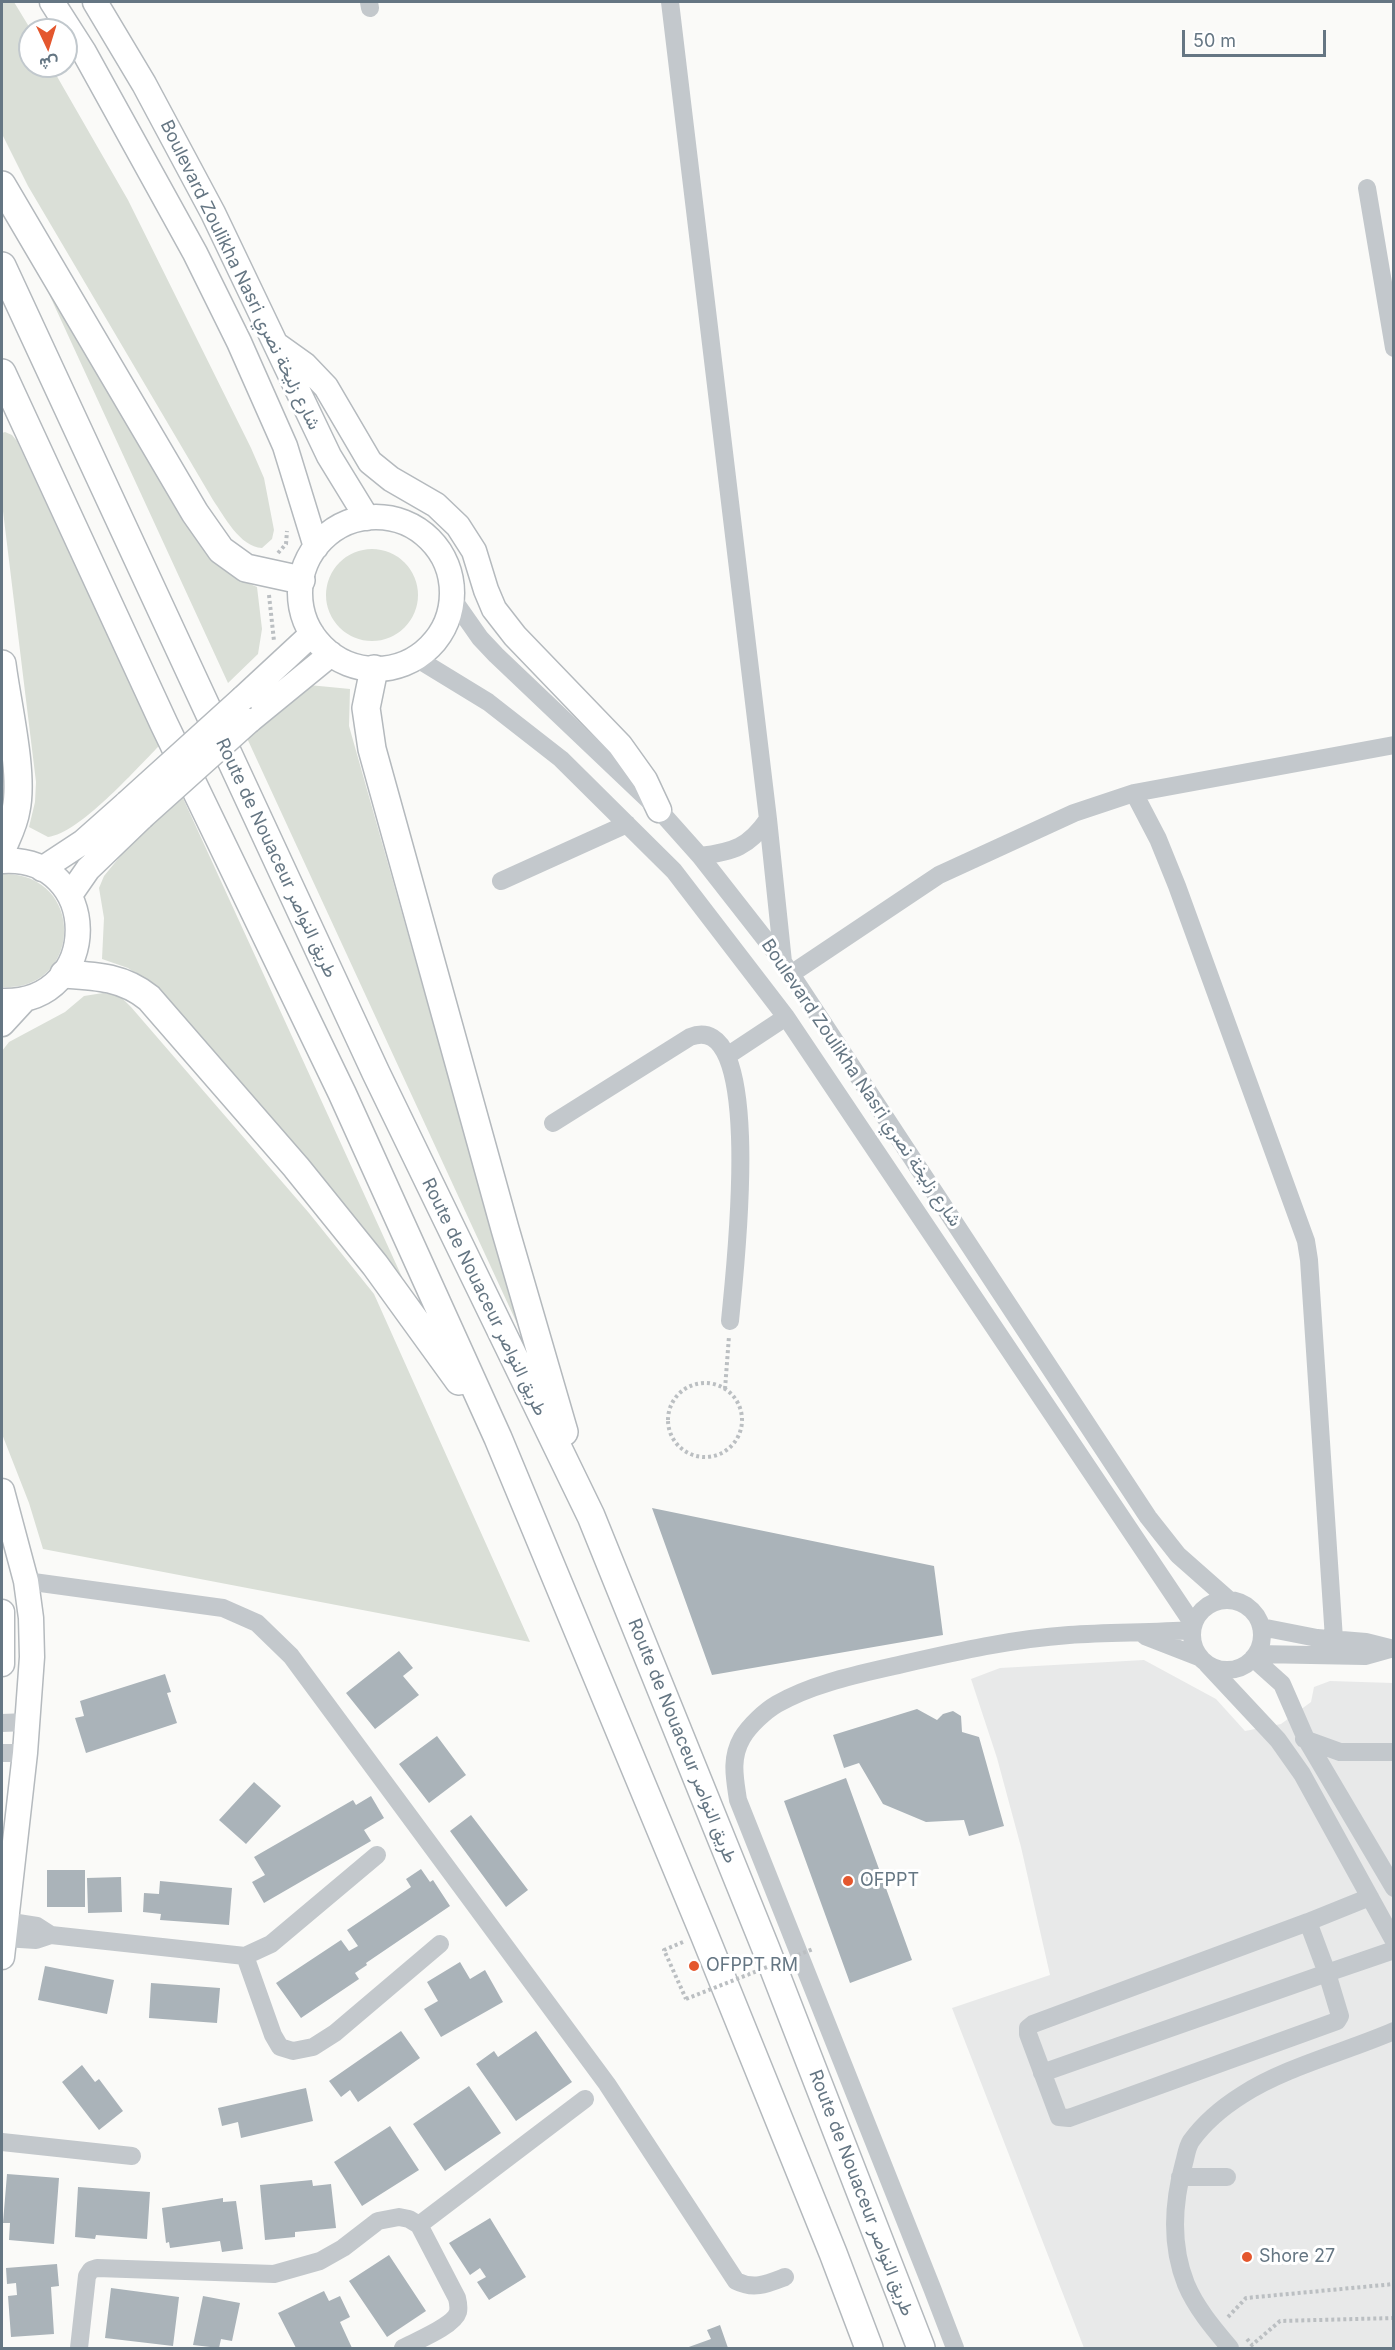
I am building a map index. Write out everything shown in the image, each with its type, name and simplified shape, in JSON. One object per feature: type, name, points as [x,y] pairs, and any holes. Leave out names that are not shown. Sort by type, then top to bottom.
[{"type":"highway","points":[[2,185],[189,503],[221,550],[246,568],[301,580]]},
{"type":"highway","name":"Route de Nouaceur طريق النواصر","points":[[2,266],[371,1063],[591,1516],[766,1949],[921,2349]]},
{"type":"highway","points":[[2,373],[164,724],[342,1093],[498,1438],[704,1934],[833,2253],[869,2349]]},
{"type":"highway","points":[[2,664],[18,784],[16,811],[2,849]]},
{"type":"highway","points":[[374,669],[366,708],[372,749],[505,1229],[591,1516]]},
{"type":"highway","points":[[64,974],[118,980],[132,986],[149,998],[296,1167],[375,1265],[498,1438]]},
{"type":"main road","name":"Boulevard Zoulikha Nasri شارع زليخة نصري","points":[[52,2],[84,52],[189,243],[238,342],[285,446],[316,547]]},
{"type":"main road","name":"Boulevard Zoulikha Nasri شارع زليخة نصري","points":[[95,2],[144,84],[213,213],[329,456],[367,518]]},
{"type":"main road","points":[[277,345],[305,365],[326,387],[370,462],[391,479],[436,505],[458,526],[474,551],[489,600],[500,618],[514,636],[621,745],[645,780],[659,810]]},
{"type":"main road","points":[[367,518],[396,520],[423,533],[442,555],[449,569],[452,598],[451,611],[441,633],[426,651],[402,664],[374,669],[351,665],[331,654],[312,634],[304,617],[300,599],[301,580],[309,557],[316,547],[330,533],[347,523],[367,518]]},
{"type":"main road","points":[[70,895],[134,810],[243,698],[312,634]]},
{"type":"main road","points":[[42,869],[134,810],[331,654]]},
{"type":"main road","points":[[2,861],[22,862],[42,869],[60,882],[70,895],[76,911],[79,933],[74,954],[64,974],[47,990],[13,1000],[2,1024]]},
{"type":"main road","points":[[2,1491],[26,1581],[31,1618],[32,1657],[27,1722],[13,1753],[3,1939]]},
{"type":"main road","points":[[2,1612],[2,1664]]},
{"type":"street","points":[[670,2],[787,968],[939,875],[1074,813],[1134,793],[1394,746]]},
{"type":"street","points":[[1367,188],[1394,348]]},
{"type":"street","name":"Boulevard Zoulikha Nasri شارع زليخة نصري","points":[[452,598],[470,625],[496,656],[659,810],[700,856],[787,968],[1148,1517],[1178,1555],[1229,1600]]},
{"type":"street","name":"Boulevard Zoulikha Nasri شارع زليخة نصري","points":[[416,658],[488,702],[526,729],[561,759],[674,871],[786,1017],[1192,1627]]},
{"type":"street","points":[[1134,793],[1158,839],[1177,886],[1306,1241],[1334,1639]]},
{"type":"street","points":[[700,856],[733,851],[747,843],[768,819]]},
{"type":"street","points":[[501,881],[627,824]]},
{"type":"street","points":[[727,1056],[786,1017]]},
{"type":"street","points":[[553,1124],[697,1034],[711,1036],[717,1041],[727,1056],[735,1085],[742,1142],[730,1321]]},
{"type":"street","points":[[26,1581],[223,1608],[257,1623],[291,1656],[607,2084],[736,2281],[747,2286],[763,2285],[785,2277]]},
{"type":"street","points":[[1140,1634],[1203,1660],[1219,1670],[1231,1670],[1243,1666],[1255,1656],[1262,1641],[1261,1627],[1256,1615],[1247,1606],[1229,1600],[1204,1607],[1192,1627],[1192,1644],[1203,1660],[1278,1740],[1302,1774],[1394,1941]]},
{"type":"street","points":[[955,2349],[738,1800],[733,1760],[742,1737],[758,1719],[776,1705],[803,1692],[878,1670],[1002,1644],[1068,1635],[1140,1634],[1192,1627]]},
{"type":"street","points":[[1261,1627],[1366,1642],[1392,1649]]},
{"type":"street","points":[[1255,1656],[1365,1656],[1392,1649]]},
{"type":"street","points":[[1255,1656],[1282,1684],[1306,1739],[1394,1888]]},
{"type":"street","points":[[2,1723],[27,1722]]},
{"type":"street","points":[[1278,1740],[1306,1739],[1340,1752],[1393,1751]]},
{"type":"street","points":[[3,1939],[36,1940],[51,1935],[245,1956],[271,1944],[377,1855]]},
{"type":"street","points":[[1308,1922],[1340,2016],[1337,2021],[1069,2118],[1059,2117],[1028,2034],[1028,2028],[1033,2024],[1370,1897]]},
{"type":"street","points":[[245,1956],[280,2048],[293,2051],[313,2047],[334,2033],[440,1944]]},
{"type":"street","points":[[1042,2073],[1394,1950]]},
{"type":"street","points":[[1230,2349],[1209,2323],[1187,2286],[1177,2258],[1173,2214],[1190,2143],[1213,2117],[1243,2094],[1289,2072],[1361,2046],[1394,2031]]},
{"type":"street","points":[[419,2225],[585,2099]]},
{"type":"street","points":[[2,2142],[132,2156]]},
{"type":"street","points":[[1180,2178],[1227,2177]]},
{"type":"street","points":[[79,2349],[87,2276],[91,2270],[97,2268],[274,2274],[320,2261],[343,2248],[378,2221],[399,2217],[409,2219],[419,2225],[457,2298],[459,2310],[455,2318],[445,2326],[403,2349]]},
{"type":"path","points":[[273,556],[286,544],[288,533],[286,524]]},
{"type":"path","points":[[269,591],[275,645],[287,658]]},
{"type":"path","points":[[725,1389],[716,1384],[695,1384],[685,1389],[671,1404],[669,1425],[677,1444],[685,1450],[705,1456],[725,1451],[739,1435],[742,1414],[739,1404],[725,1389],[730,1321]]},
{"type":"path","points":[[664,1950],[686,1999],[813,1949]]},
{"type":"path","points":[[1233,2323],[1227,2316],[1246,2298],[1394,2284]]},
{"type":"path","points":[[1246,2338],[1252,2345],[1281,2322],[1394,2318]]},
{"type":"shaded area","points":[[2,2],[14,2],[24,18],[18,18],[18,78],[58,78],[128,200],[251,448],[264,478],[274,530],[272,539],[262,548],[240,537],[213,500],[28,186],[2,134]]},
{"type":"shaded area","points":[[38,270],[218,564],[236,578],[257,587],[262,629],[258,654],[228,683]]},
{"type":"shaded area","points":[[5,432],[17,441],[159,746],[91,813],[61,833],[48,837],[29,827],[35,802],[36,782],[2,503],[2,433]]},
{"type":"shaded area","points":[[363,549],[381,549],[398,556],[411,569],[418,586],[418,604],[411,621],[398,634],[381,641],[363,641],[346,634],[333,621],[326,604],[326,586],[333,569],[346,556]]},
{"type":"shaded area","points":[[309,685],[350,689],[349,726],[520,1330],[246,736]]},
{"type":"shaded area","points":[[182,796],[402,1280],[157,989],[128,968],[102,959],[104,918],[99,888],[104,876],[131,843]]},
{"type":"shaded area","points":[[2,874],[30,878],[49,892],[61,910],[64,932],[60,953],[48,971],[29,983],[2,987]]},
{"type":"shaded area","points":[[103,993],[119,995],[131,1007],[309,1213],[374,1294],[530,1642],[43,1549],[29,1503],[2,1434],[2,1051],[9,1042],[65,1012],[84,996]]},
{"type":"shaded area","points":[[1144,1660],[1216,1699],[1245,1731],[1281,1724],[1311,1702],[1314,1687],[1330,1681],[1393,1683],[1393,2348],[1084,2348],[952,2008],[1050,1975],[1021,1847],[997,1758],[971,1679],[1000,1668]]},
{"type":"building","points":[[652,1508],[934,1566],[943,1635],[712,1675]]},
{"type":"building","points":[[399,1651],[413,1668],[403,1676],[419,1695],[375,1729],[346,1693]]},
{"type":"building","points":[[165,1674],[171,1692],[167,1693],[177,1723],[86,1753],[75,1718],[84,1716],[80,1701]]},
{"type":"building","points":[[917,1709],[937,1720],[943,1714],[953,1711],[961,1716],[962,1732],[979,1737],[1004,1826],[969,1836],[964,1820],[926,1822],[883,1804],[859,1763],[844,1768],[833,1735]]},
{"type":"building","points":[[437,1736],[466,1775],[429,1803],[399,1764]]},
{"type":"building","points":[[846,1778],[912,1960],[850,1983],[784,1801]]},
{"type":"building","points":[[254,1782],[281,1806],[246,1844],[219,1820]]},
{"type":"building","points":[[371,1796],[384,1818],[364,1830],[371,1841],[264,1903],[252,1882],[265,1875],[254,1857],[353,1800],[356,1805]]},
{"type":"building","points":[[471,1815],[528,1890],[506,1907],[450,1831]]},
{"type":"building","points":[[421,1869],[430,1882],[433,1880],[450,1906],[366,1963],[367,1965],[355,1973],[359,1979],[301,2018],[276,1983],[341,1940],[349,1951],[358,1946],[347,1930],[411,1887],[406,1879]]},
{"type":"building","points":[[47,1870],[85,1870],[85,1907],[47,1907]]},
{"type":"building","points":[[121,1877],[122,1912],[88,1913],[87,1878]]},
{"type":"building","points":[[160,1881],[232,1888],[229,1925],[160,1920],[161,1914],[143,1912],[144,1893],[159,1894]]},
{"type":"building","points":[[460,1962],[470,1979],[485,1970],[503,2002],[441,2037],[424,2009],[438,2001],[427,1982]]},
{"type":"building","points":[[45,1966],[114,1980],[107,2014],[38,2000]]},
{"type":"building","points":[[151,1983],[220,1988],[217,2023],[149,2018]]},
{"type":"building","points":[[401,2031],[420,2058],[358,2102],[350,2090],[341,2097],[329,2081]]},
{"type":"building","points":[[536,2031],[572,2082],[516,2121],[476,2064],[494,2051],[498,2057]]},
{"type":"building","points":[[82,2065],[95,2082],[99,2079],[123,2111],[99,2130],[62,2082]]},
{"type":"building","points":[[469,2086],[501,2133],[445,2171],[413,2124]]},
{"type":"building","points":[[306,2088],[313,2121],[241,2138],[238,2122],[222,2126],[218,2108]]},
{"type":"building","points":[[390,2126],[419,2170],[362,2206],[334,2162]]},
{"type":"building","points":[[7,2174],[59,2178],[54,2244],[9,2240],[10,2223],[3,2223]]},
{"type":"building","points":[[312,2180],[313,2186],[331,2184],[336,2228],[295,2232],[295,2237],[265,2240],[260,2185]]},
{"type":"building","points":[[78,2187],[150,2192],[147,2239],[96,2235],[95,2239],[75,2237]]},
{"type":"building","points":[[223,2198],[223,2202],[236,2201],[243,2249],[222,2252],[220,2241],[170,2248],[169,2242],[166,2243],[162,2208]]},
{"type":"building","points":[[490,2218],[526,2277],[489,2300],[477,2282],[486,2277],[480,2268],[470,2275],[449,2243]]},
{"type":"building","points":[[389,2255],[426,2311],[387,2337],[349,2281]]},
{"type":"building","points":[[57,2264],[59,2286],[51,2287],[54,2334],[11,2337],[8,2296],[17,2295],[16,2283],[7,2284],[6,2268]]},
{"type":"building","points":[[111,2288],[179,2297],[173,2346],[105,2338]]},
{"type":"building","points":[[324,2291],[329,2301],[340,2296],[350,2317],[340,2322],[352,2348],[296,2348],[278,2313]]},
{"type":"building","points":[[203,2296],[240,2303],[232,2341],[221,2339],[219,2348],[193,2345]]},
{"type":"building","points":[[720,2325],[728,2348],[686,2348],[711,2339],[707,2330]]},
{"type":"place","name":"OFPPT","points":[[848,1881]]},
{"type":"place","name":"OFPPT RM","points":[[694,1966]]},
{"type":"place","name":"Shore 27","points":[[1247,2257]]}]
